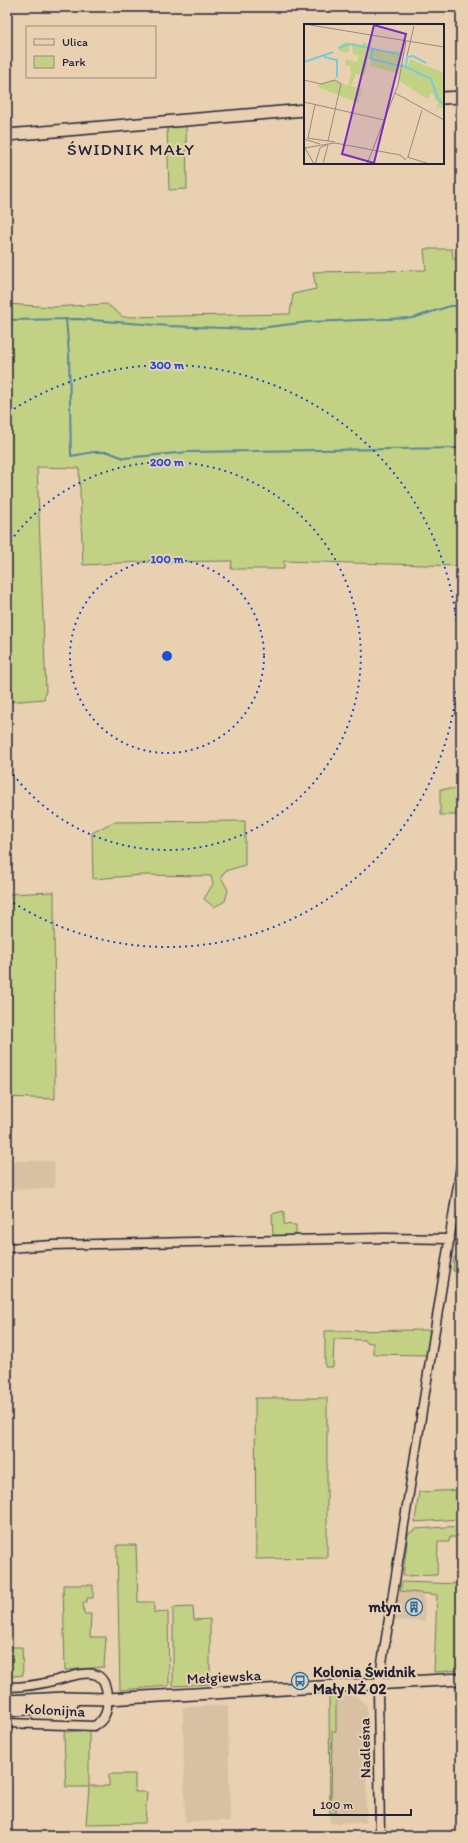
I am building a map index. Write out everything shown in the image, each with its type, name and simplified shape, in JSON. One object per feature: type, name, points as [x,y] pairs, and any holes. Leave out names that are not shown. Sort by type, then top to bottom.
[{"type":"main road","points":[[444,98],[461,97]]},
{"type":"main road","points":[[7,135],[304,110]]},
{"type":"main road","name":"Mełgiewska","points":[[107,1699],[461,1679]]},
{"type":"main road","points":[[7,1701],[65,1698],[107,1699]]},
{"type":"main road","points":[[7,1711],[107,1699]]},
{"type":"street","name":"Nadleśna","points":[[380,1836],[379,1683],[461,1166]]},
{"type":"street","points":[[7,1248],[53,1245],[384,1238],[450,1239]]},
{"type":"street","points":[[7,1688],[41,1684],[89,1672],[98,1676],[102,1680],[106,1689],[107,1699]]},
{"type":"street","name":"Kolonijna","points":[[7,1723],[94,1726],[103,1720],[107,1699]]},
{"type":"shaded area","points":[[7,1161],[54,1161],[55,1188],[7,1190]]},
{"type":"shaded area","points":[[400,1591],[424,1594],[425,1621],[395,1620]]},
{"type":"shaded area","points":[[355,1695],[367,1706],[366,1823],[330,1823],[329,1697]]},
{"type":"shaded area","points":[[228,1705],[230,1823],[221,1821],[185,1822],[183,1707]]},
{"type":"green space","points":[[186,125],[187,189],[169,190],[167,127],[171,128]]},
{"type":"green space","points":[[424,249],[452,249],[453,259],[461,259],[461,566],[284,561],[284,569],[231,569],[232,561],[139,562],[83,565],[79,468],[37,467],[46,691],[44,699],[7,702],[7,304],[52,307],[107,304],[123,317],[290,314],[293,294],[316,289],[313,272],[426,270]]},
{"type":"green space","points":[[440,789],[461,789],[461,815],[440,815]]},
{"type":"green space","points":[[245,821],[245,865],[225,871],[221,877],[228,890],[225,901],[214,907],[204,899],[213,884],[211,876],[142,875],[93,879],[92,833],[113,822]]},
{"type":"green space","points":[[54,892],[55,1099],[7,1097],[7,894]]},
{"type":"green space","points":[[284,1211],[284,1224],[296,1225],[296,1236],[273,1236],[272,1214]]},
{"type":"green space","points":[[454,1257],[461,1257],[461,1271],[453,1271]]},
{"type":"green space","points":[[431,1330],[427,1355],[373,1354],[373,1343],[365,1342],[365,1340],[334,1339],[333,1367],[325,1367],[325,1331]]},
{"type":"green space","points":[[255,1398],[327,1398],[327,1558],[256,1559]]},
{"type":"green space","points":[[461,1490],[461,1519],[415,1522],[419,1492]]},
{"type":"green space","points":[[461,1526],[461,1537],[450,1537],[449,1542],[438,1542],[437,1575],[403,1576],[408,1534],[416,1529]]},
{"type":"green space","points":[[117,1545],[136,1545],[138,1602],[154,1602],[154,1613],[168,1612],[169,1686],[120,1690]]},
{"type":"green space","points":[[402,1582],[461,1584],[461,1670],[434,1672],[437,1595],[400,1591]]},
{"type":"green space","points":[[63,1585],[93,1585],[93,1598],[87,1598],[87,1602],[83,1602],[84,1614],[91,1614],[90,1637],[106,1637],[104,1667],[65,1670]]},
{"type":"green space","points":[[193,1607],[194,1620],[210,1619],[210,1684],[173,1686],[173,1608]]},
{"type":"green space","points":[[7,1647],[22,1647],[23,1675],[7,1677]]},
{"type":"green space","points":[[336,1696],[336,1731],[332,1731],[331,1807],[336,1808],[336,1813],[330,1813],[329,1697]]},
{"type":"green space","points":[[89,1730],[89,1786],[109,1786],[109,1774],[135,1774],[135,1792],[147,1792],[145,1823],[86,1824],[89,1787],[66,1787],[64,1732]]},
{"type":"waterway","points":[[7,320],[79,319],[169,326],[251,329],[309,322],[413,318],[450,306],[461,306]]},
{"type":"waterway","points":[[66,319],[69,354],[71,456],[94,452],[108,452],[124,458],[188,452],[461,448]]},
{"type":"place","name":"młyn","points":[[414,1607]]},
{"type":"place","name":"Kolonia Świdnik Mały NŻ 02","points":[[300,1681]]},
{"type":"district","name":"ŚWIDNIK MAŁY","points":[[131,149]]}]
